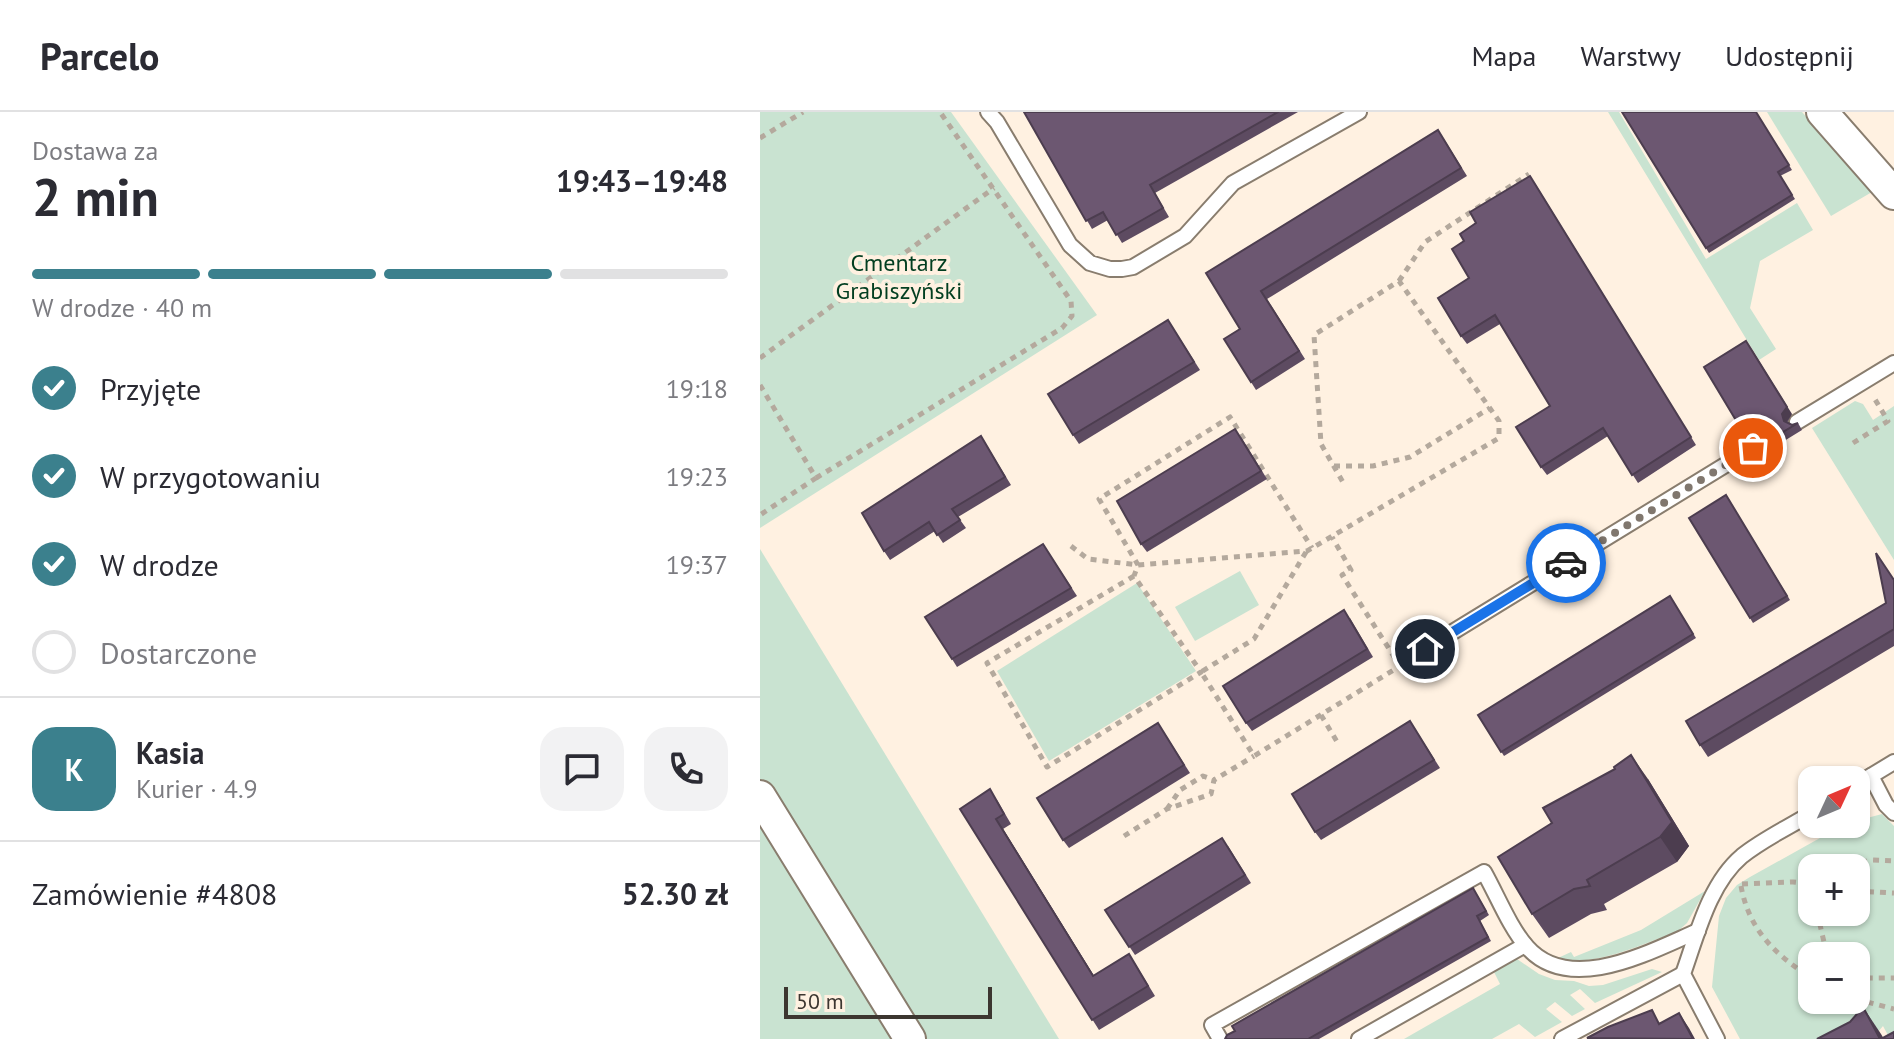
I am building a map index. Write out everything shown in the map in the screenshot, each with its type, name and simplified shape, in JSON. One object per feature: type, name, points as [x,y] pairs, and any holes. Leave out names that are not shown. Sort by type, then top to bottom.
[{"type":"street","points":[[1822,112],[1894,194]]},
{"type":"street","points":[[760,796],[910,1039]]},
{"type":"lane","points":[[988,112],[997,122],[1070,245],[1090,263],[1110,269],[1133,267],[1185,236],[1233,183],[1359,112]]},
{"type":"lane","points":[[1797,422],[1894,363]]},
{"type":"lane","points":[[1425,649],[1753,448]]},
{"type":"lane","points":[[1894,762],[1871,776],[1886,805],[1894,813]]},
{"type":"lane","points":[[1562,1039],[1683,974],[1716,891],[1737,862],[1798,822]]},
{"type":"lane","points":[[1220,1039],[1212,1025],[1484,872],[1525,945],[1537,958],[1555,967],[1579,970],[1608,966],[1698,931]]},
{"type":"lane","points":[[1359,1039],[1525,945]]},
{"type":"lane","points":[[1683,974],[1717,1039]]},
{"type":"path","points":[[760,138],[803,112]]},
{"type":"path","points":[[760,515],[1062,328],[1072,316],[1071,301],[940,112]]},
{"type":"path","points":[[1344,484],[1321,444],[1314,335],[1399,281],[1425,242],[1529,174]]},
{"type":"path","points":[[760,358],[994,188]]},
{"type":"path","points":[[1071,546],[1088,559],[1138,565],[1309,550],[1499,438],[1499,421],[1399,281]]},
{"type":"path","points":[[1853,443],[1888,421],[1864,382]]},
{"type":"path","points":[[760,385],[816,478]]},
{"type":"path","points":[[1333,466],[1373,466],[1410,457],[1490,408]]},
{"type":"path","points":[[1138,565],[1099,499],[1230,417],[1309,550]]},
{"type":"path","points":[[1124,836],[1167,809],[1211,794],[1214,780],[1400,666],[1342,575],[1351,570],[1332,537]]},
{"type":"path","points":[[1138,565],[1134,576],[987,663],[1047,767],[1254,639],[1309,550]]},
{"type":"path","points":[[1134,576],[1201,672],[1254,756]]},
{"type":"path","points":[[1321,715],[1339,745]]},
{"type":"path","points":[[1167,809],[1180,790],[1203,776],[1214,780]]},
{"type":"path","points":[[1870,860],[1894,861]]},
{"type":"path","points":[[1737,862],[1749,917],[1775,951],[1798,968]]},
{"type":"path","points":[[1741,884],[1798,883]]},
{"type":"path","points":[[1870,892],[1894,893]]},
{"type":"path","points":[[1870,978],[1894,978]]},
{"type":"path","points":[[1870,1003],[1894,1009]]},
{"type":"green space","name":"Cmentarz Grabiszyński","points":[[760,112],[951,112],[1097,315],[760,528]]},
{"type":"green space","points":[[1608,112],[1619,112],[1706,259],[1797,203],[1813,230],[1760,261],[1750,308],[1776,349],[1759,360]]},
{"type":"green space","points":[[1767,112],[1802,112],[1872,192],[1831,216]]},
{"type":"green space","points":[[1855,401],[1863,404],[1873,420],[1894,406],[1894,560],[1812,428]]},
{"type":"green space","points":[[760,549],[1059,1039],[760,1039]]},
{"type":"green space","points":[[1240,571],[1259,605],[1195,641],[1175,607]]},
{"type":"green space","points":[[1137,583],[1196,671],[1049,761],[997,671]]},
{"type":"green space","points":[[1882,814],[1894,826],[1894,1039],[1890,1039],[1883,1026],[1872,1039],[1740,1039],[1712,987],[1719,916],[1726,898],[1737,885],[1820,838],[1870,838],[1870,817]]},
{"type":"green space","points":[[1705,891],[1687,923],[1678,931],[1602,957],[1586,960],[1558,958],[1571,952],[1574,957],[1641,930]]},
{"type":"green space","points":[[1517,959],[1539,974],[1555,980],[1589,986],[1603,985],[1652,969],[1662,972],[1595,1003],[1580,989],[1570,995],[1585,1009],[1572,1016],[1555,1002],[1546,1009],[1562,1022],[1535,1037],[1519,1024],[1492,1039],[1404,1039],[1500,984],[1492,968]]},
{"type":"building","points":[[1024,112],[1278,112],[1150,185],[1163,208],[1116,235],[1103,212],[1086,221]]},
{"type":"building","points":[[1622,112],[1756,112],[1789,165],[1778,172],[1792,195],[1706,248]]},
{"type":"building","points":[[1438,130],[1461,168],[1261,291],[1299,351],[1251,382],[1224,339],[1240,329],[1206,273]]},
{"type":"building","points":[[1530,176],[1691,437],[1632,475],[1603,428],[1541,467],[1516,427],[1550,406],[1495,315],[1461,336],[1438,298],[1469,278],[1452,249],[1464,241],[1460,234],[1476,223],[1470,212]]},
{"type":"building","points":[[1168,320],[1194,362],[1073,435],[1048,394]]},
{"type":"building","points":[[1746,341],[1787,407],[1782,414],[1784,421],[1792,425],[1798,423],[1753,450],[1757,445],[1757,436],[1752,432],[1743,432],[1704,367]]},
{"type":"building","points":[[1235,429],[1261,471],[1141,544],[1117,501]]},
{"type":"building","points":[[981,436],[1005,477],[952,509],[960,520],[937,535],[929,522],[884,551],[862,513]]},
{"type":"building","points":[[1726,495],[1787,596],[1750,618],[1689,518]]},
{"type":"building","points":[[1043,544],[1071,588],[952,659],[925,617]]},
{"type":"building","points":[[1876,553],[1894,580],[1894,629],[1700,745],[1686,721],[1886,603]]},
{"type":"building","points":[[1670,596],[1693,634],[1501,752],[1478,715]]},
{"type":"building","points":[[1344,610],[1367,649],[1246,723],[1223,686]]},
{"type":"building","points":[[1410,721],[1434,760],[1315,832],[1292,794]]},
{"type":"building","points":[[1158,723],[1184,765],[1063,840],[1037,798]]},
{"type":"building","points":[[1631,755],[1672,822],[1660,837],[1587,880],[1590,886],[1574,889],[1532,914],[1498,857],[1552,823],[1543,808],[1615,769]]},
{"type":"building","points":[[990,789],[1004,814],[996,819],[1093,976],[1129,954],[1148,986],[1092,1020],[960,809]]},
{"type":"building","points":[[1222,838],[1245,875],[1129,947],[1105,910]]},
{"type":"building","points":[[1473,888],[1486,911],[1477,916],[1488,937],[1308,1039],[1225,1039],[1235,1031],[1232,1026]]},
{"type":"building","points":[[1652,1010],[1659,1024],[1679,1013],[1693,1039],[1587,1038],[1608,1027]]},
{"type":"building","points":[[1857,1014],[1867,1014],[1880,1039],[1817,1039],[1850,1022]]},
{"type":"building","points":[[1894,1032],[1894,1039],[1881,1039]]},
{"type":"way so far","points":[[1566,563],[1753,448]]},
{"type":"route","points":[[1425,649],[1566,563]]}]
